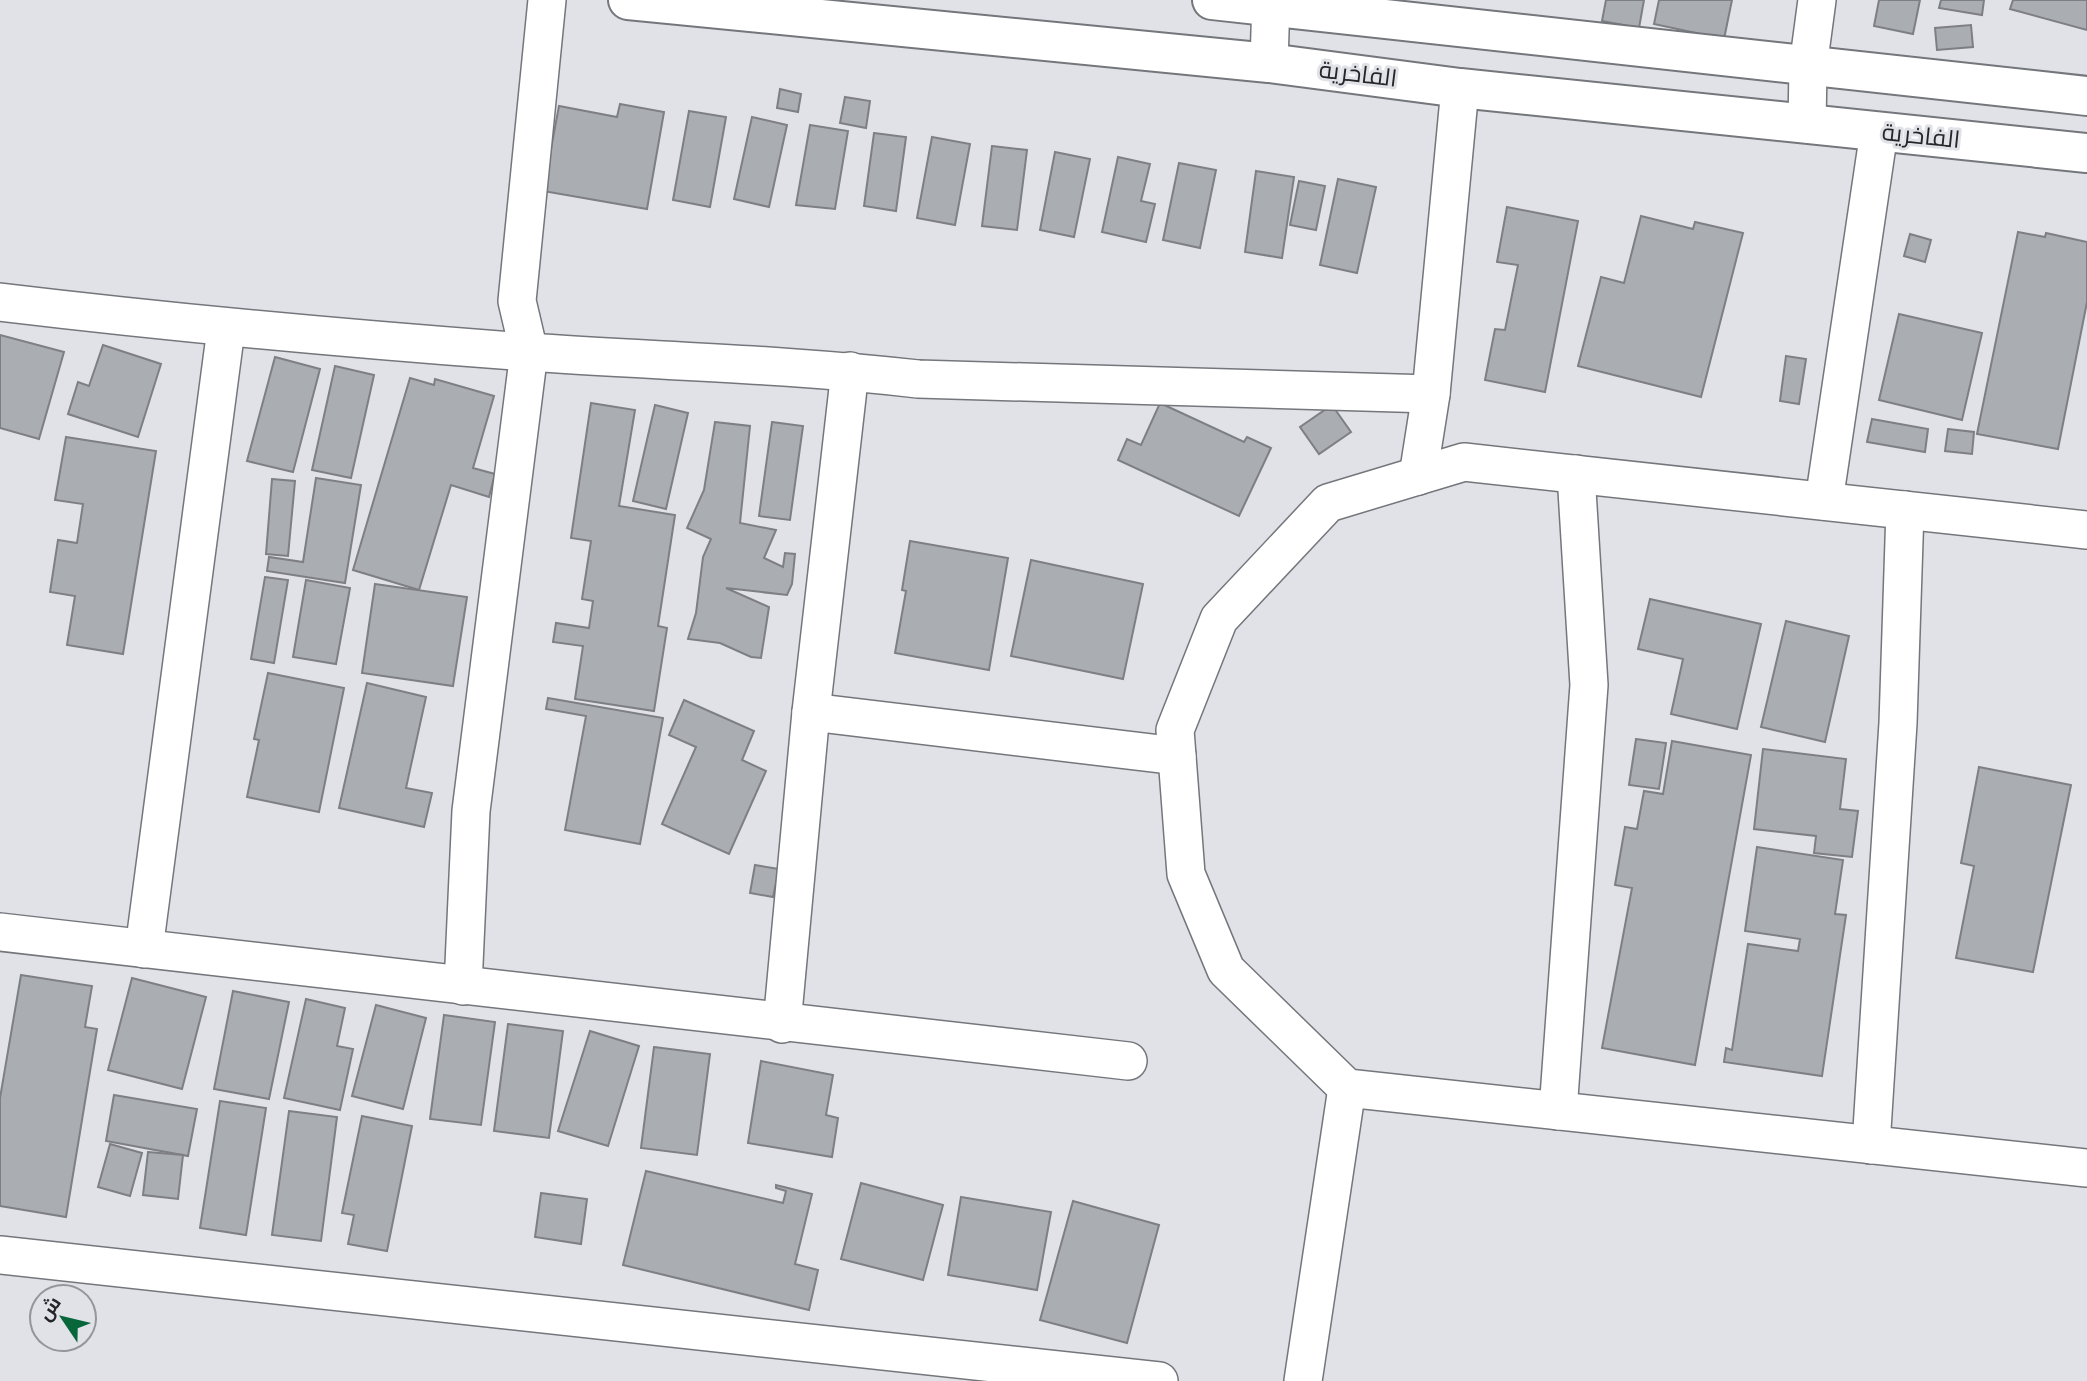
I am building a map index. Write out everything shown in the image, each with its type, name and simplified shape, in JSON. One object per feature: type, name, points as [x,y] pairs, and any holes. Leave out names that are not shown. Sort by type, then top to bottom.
[{"type":"street","points":[[463,986],[471,811],[529,352],[517,301],[547,0]]},
{"type":"street","name":"الفاخرية","points":[[628,0],[1269,63],[1460,88],[2087,153]]},
{"type":"street","points":[[1212,0],[1271,3],[1808,67],[2087,96]]},
{"type":"street","points":[[1807,124],[1808,67],[1816,0]]},
{"type":"street","points":[[1269,63],[1271,3]]},
{"type":"street","points":[[1418,476],[1431,394],[1460,88]]},
{"type":"street","points":[[1824,501],[1880,132]]},
{"type":"street","points":[[0,302],[226,329],[529,352],[850,371],[918,379],[1431,394]]},
{"type":"street","points":[[144,949],[226,329]]},
{"type":"street","points":[[782,1024],[811,712],[850,371]]},
{"type":"street","points":[[2087,530],[1464,462],[1328,503],[1219,619],[1175,730],[1186,874],[1226,970],[1347,1088],[2087,1168]]},
{"type":"street","points":[[1558,1111],[1589,685],[1576,474]]},
{"type":"street","points":[[1871,1145],[1898,723],[1905,510]]},
{"type":"street","points":[[811,712],[1177,756]]},
{"type":"street","points":[[0,932],[782,1024],[1128,1061]]},
{"type":"street","points":[[1303,1381],[1347,1088]]},
{"type":"street","points":[[0,1255],[1160,1381]]},
{"type":"building","points":[[1606,0],[1644,0],[1639,28],[1602,21]]},
{"type":"building","points":[[1659,0],[1732,0],[1724,39],[1654,24]]},
{"type":"building","points":[[1879,0],[1920,0],[1913,34],[1874,26]]},
{"type":"building","points":[[1941,0],[1984,0],[1982,15],[1939,8]]},
{"type":"building","points":[[2013,0],[2087,0],[2087,30],[2010,9]]},
{"type":"building","points":[[1971,25],[1973,47],[1937,50],[1935,28]]},
{"type":"building","points":[[780,89],[801,94],[798,112],[777,108]]},
{"type":"building","points":[[845,97],[870,101],[866,128],[840,123]]},
{"type":"building","points":[[620,104],[664,112],[647,209],[543,191],[559,106],[617,117]]},
{"type":"building","points":[[689,111],[726,117],[710,207],[673,200]]},
{"type":"building","points":[[752,117],[787,125],[769,207],[734,199]]},
{"type":"building","points":[[810,125],[848,131],[835,209],[796,205]]},
{"type":"building","points":[[874,133],[906,137],[896,211],[864,206]]},
{"type":"building","points":[[932,137],[970,144],[955,225],[917,218]]},
{"type":"building","points":[[992,146],[1027,150],[1017,230],[982,226]]},
{"type":"building","points":[[1055,152],[1090,159],[1074,237],[1040,230]]},
{"type":"building","points":[[1118,157],[1150,164],[1141,201],[1155,204],[1146,242],[1102,232]]},
{"type":"building","points":[[1179,163],[1216,170],[1200,248],[1163,240]]},
{"type":"building","points":[[1256,171],[1294,177],[1282,258],[1245,252]]},
{"type":"building","points":[[1338,179],[1376,187],[1357,273],[1320,265]]},
{"type":"building","points":[[1299,181],[1325,186],[1316,230],[1290,225]]},
{"type":"building","points":[[1507,207],[1578,221],[1545,392],[1485,380],[1495,329],[1505,330],[1518,265],[1497,262]]},
{"type":"building","points":[[1641,216],[1693,229],[1695,222],[1743,233],[1701,397],[1578,366],[1601,277],[1624,283]]},
{"type":"building","points":[[2018,232],[2045,237],[2046,233],[2087,242],[2087,302],[2058,449],[1977,434]]},
{"type":"building","points":[[1910,234],[1931,240],[1925,262],[1904,256]]},
{"type":"building","points":[[1899,314],[1982,333],[1962,420],[1879,400]]},
{"type":"building","points":[[0,335],[64,352],[39,439],[0,428]]},
{"type":"building","points":[[103,345],[161,364],[138,437],[68,414],[78,382],[89,386]]},
{"type":"building","points":[[1786,356],[1806,359],[1799,404],[1780,401]]},
{"type":"building","points":[[275,357],[320,369],[293,472],[247,461]]},
{"type":"building","points":[[335,366],[374,375],[351,478],[312,470]]},
{"type":"building","points":[[410,378],[434,385],[435,379],[494,396],[473,468],[495,474],[489,497],[451,485],[419,590],[353,570]]},
{"type":"building","points":[[591,403],[635,410],[619,506],[675,515],[658,626],[667,628],[654,711],[575,699],[583,646],[553,642],[556,623],[589,628],[593,601],[582,599],[591,541],[571,538]]},
{"type":"building","points":[[1160,403],[1244,442],[1247,437],[1271,448],[1239,516],[1118,460],[1127,439],[1141,445]]},
{"type":"building","points":[[655,405],[688,413],[666,509],[633,501]]},
{"type":"building","points":[[1332,405],[1351,432],[1319,454],[1300,427]]},
{"type":"building","points":[[1872,419],[1928,429],[1925,452],[1867,442]]},
{"type":"building","points":[[715,422],[750,426],[740,523],[776,530],[764,558],[783,567],[785,553],[795,554],[792,584],[787,595],[726,588],[769,607],[761,658],[751,657],[720,643],[688,639],[696,613],[703,557],[711,539],[687,528],[704,490]]},
{"type":"building","points":[[772,422],[803,426],[790,520],[759,516]]},
{"type":"building","points":[[1948,429],[1974,432],[1972,454],[1945,451]]},
{"type":"building","points":[[66,437],[156,451],[123,654],[67,645],[75,596],[50,592],[58,540],[77,543],[83,504],[55,500]]},
{"type":"building","points":[[316,478],[361,485],[345,583],[267,571],[269,557],[303,562]]},
{"type":"building","points":[[272,479],[295,481],[288,556],[266,554]]},
{"type":"building","points":[[910,541],[1008,558],[989,670],[895,653],[906,591],[902,590]]},
{"type":"building","points":[[1031,560],[1143,584],[1123,679],[1011,656]]},
{"type":"building","points":[[265,577],[288,580],[274,663],[251,659]]},
{"type":"building","points":[[306,580],[350,588],[336,664],[293,657]]},
{"type":"building","points":[[375,584],[467,597],[453,686],[362,673]]},
{"type":"building","points":[[1650,599],[1761,624],[1737,729],[1671,714],[1683,659],[1638,649]]},
{"type":"building","points":[[1786,621],[1849,636],[1825,742],[1761,727]]},
{"type":"building","points":[[268,673],[344,688],[319,812],[247,797],[259,740],[254,739]]},
{"type":"building","points":[[367,683],[426,697],[406,788],[432,793],[424,827],[339,808]]},
{"type":"building","points":[[548,698],[663,718],[640,844],[565,830],[586,716],[546,709]]},
{"type":"building","points":[[684,700],[754,731],[742,760],[766,771],[729,854],[662,824],[696,747],[669,735]]},
{"type":"building","points":[[1636,739],[1666,743],[1659,789],[1629,785]]},
{"type":"building","points":[[1672,741],[1751,755],[1695,1065],[1602,1048],[1632,888],[1615,885],[1625,827],[1637,829],[1644,791],[1663,794]]},
{"type":"building","points":[[1763,749],[1846,759],[1840,809],[1858,811],[1852,857],[1814,853],[1816,836],[1754,829]]},
{"type":"building","points":[[1979,767],[2071,785],[2033,972],[1956,958],[1974,866],[1961,863]]},
{"type":"building","points":[[1757,847],[1843,860],[1835,914],[1846,915],[1822,1076],[1724,1062],[1726,1048],[1732,1050],[1748,944],[1798,951],[1800,939],[1745,931]]},
{"type":"building","points":[[755,865],[779,869],[773,897],[750,893]]},
{"type":"building","points":[[21,975],[92,986],[85,1027],[97,1029],[66,1217],[0,1206],[0,1098]]},
{"type":"building","points":[[132,978],[206,997],[182,1089],[108,1070]]},
{"type":"building","points":[[233,991],[289,1002],[269,1099],[214,1089]]},
{"type":"building","points":[[306,999],[345,1008],[337,1046],[353,1049],[340,1110],[284,1098]]},
{"type":"building","points":[[376,1005],[426,1018],[403,1109],[352,1096]]},
{"type":"building","points":[[444,1015],[495,1022],[481,1125],[430,1119]]},
{"type":"building","points":[[508,1024],[563,1031],[549,1138],[494,1131]]},
{"type":"building","points":[[590,1031],[639,1046],[608,1146],[558,1131]]},
{"type":"building","points":[[654,1047],[710,1054],[697,1155],[641,1148]]},
{"type":"building","points":[[761,1061],[833,1075],[826,1115],[838,1118],[832,1157],[748,1143]]},
{"type":"building","points":[[114,1095],[197,1109],[188,1156],[106,1141]]},
{"type":"building","points":[[220,1101],[266,1108],[246,1235],[200,1228]]},
{"type":"building","points":[[289,1111],[337,1117],[321,1241],[272,1235]]},
{"type":"building","points":[[362,1116],[412,1126],[387,1251],[348,1244],[354,1215],[342,1213]]},
{"type":"building","points":[[110,1144],[142,1153],[130,1196],[98,1187]]},
{"type":"building","points":[[148,1152],[183,1155],[178,1199],[143,1195]]},
{"type":"building","points":[[646,1171],[783,1203],[786,1191],[776,1188],[776,1185],[812,1194],[795,1264],[818,1270],[809,1310],[623,1265]]},
{"type":"building","points":[[861,1183],[943,1205],[923,1280],[841,1259]]},
{"type":"building","points":[[541,1193],[587,1199],[581,1244],[535,1237]]},
{"type":"building","points":[[961,1197],[1051,1212],[1037,1290],[948,1275]]},
{"type":"building","points":[[1073,1201],[1159,1225],[1127,1343],[1040,1320]]}]
